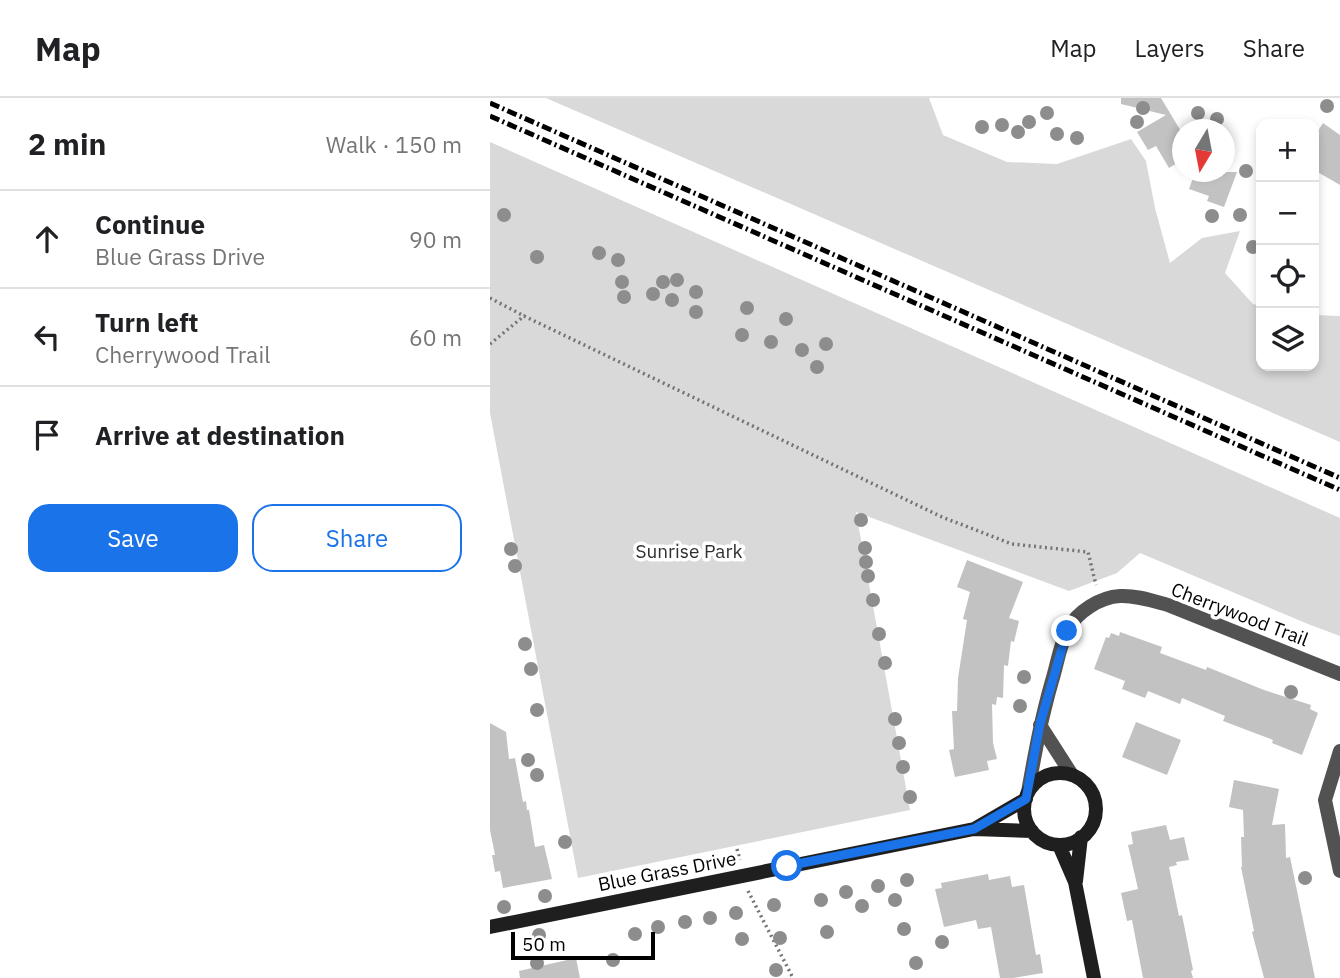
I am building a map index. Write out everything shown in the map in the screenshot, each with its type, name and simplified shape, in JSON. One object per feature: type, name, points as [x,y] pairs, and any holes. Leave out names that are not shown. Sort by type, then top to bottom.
[{"type":"street","name":"Cherrywood Trail","points":[[1101,601],[1120,596],[1159,603],[1340,674]]},
{"type":"street","points":[[1027,796],[1036,782],[1047,775],[1072,775],[1083,781],[1091,791],[1096,803],[1095,818],[1087,832],[1075,842],[1059,845],[1044,841],[1032,831],[1025,817],[1024,804],[1040,724],[1067,631],[1076,617],[1101,601]]},
{"type":"street","points":[[1040,724],[1072,775]]},
{"type":"street","points":[[1340,751],[1325,800],[1340,871]]},
{"type":"street","name":"Blue Grass Drive","points":[[974,829],[1027,796]]},
{"type":"street","name":"Blue Grass Drive","points":[[490,927],[974,829],[1032,831]]},
{"type":"street","points":[[1075,882],[1081,837]]},
{"type":"street","points":[[1059,845],[1075,882],[1094,978]]},
{"type":"path","points":[[490,299],[942,517],[1012,544],[1088,552],[1101,601]]},
{"type":"path","points":[[490,344],[524,316]]},
{"type":"path","points":[[737,849],[750,896],[793,978]]},
{"type":"green space","points":[[546,98],[929,98],[943,135],[1007,162],[1057,164],[1131,139],[1146,161],[1170,263],[1202,238],[1240,231],[1225,273],[1256,305],[1256,371],[1319,371],[1319,315],[1340,316],[1340,442]]},
{"type":"green space","name":"Sunrise Park","points":[[490,142],[1340,518],[1340,636],[1140,553],[1117,573],[1069,591],[856,512],[910,810],[578,878],[490,413]]},
{"type":"building","points":[[1121,98],[1161,98],[1174,119],[1172,166],[1169,168],[1156,146],[1148,150],[1137,132],[1166,115],[1121,104]]},
{"type":"building","points":[[1323,123],[1340,135],[1340,185],[1319,173],[1319,129]]},
{"type":"building","points":[[1191,182],[1233,182],[1224,207],[1207,201],[1209,196],[1189,189]]},
{"type":"building","points":[[967,560],[1023,582],[1009,618],[1019,621],[1014,642],[1011,641],[1008,666],[1004,665],[1003,698],[997,697],[996,705],[992,704],[993,743],[997,759],[987,761],[989,770],[955,777],[949,750],[954,749],[952,711],[957,711],[958,678],[967,620],[963,619],[970,592],[957,587]]},
{"type":"building","points":[[1120,632],[1162,647],[1160,653],[1311,705],[1310,709],[1318,713],[1302,755],[1272,743],[1273,740],[1223,721],[1225,716],[1182,698],[1180,704],[1148,691],[1145,698],[1122,689],[1125,681],[1094,669],[1106,637],[1109,638],[1111,633],[1119,636]]},
{"type":"building","points":[[1136,722],[1181,740],[1167,775],[1122,757]]},
{"type":"building","points":[[490,723],[506,732],[509,759],[515,758],[523,802],[526,801],[529,810],[535,847],[544,845],[552,879],[503,888],[500,871],[495,872],[490,830]]},
{"type":"building","points":[[1234,780],[1279,789],[1272,825],[1285,824],[1286,858],[1290,857],[1315,978],[1264,978],[1252,932],[1254,931],[1241,867],[1243,810],[1229,807]]},
{"type":"building","points":[[1166,825],[1170,840],[1184,837],[1189,860],[1176,862],[1177,865],[1169,867],[1179,916],[1182,915],[1193,978],[1143,978],[1132,920],[1127,921],[1121,893],[1138,889],[1128,845],[1133,844],[1131,832]]},
{"type":"building","points":[[988,874],[989,880],[1010,876],[1012,887],[1024,885],[1036,955],[1040,954],[1043,973],[1000,978],[991,927],[978,929],[976,920],[944,927],[935,889],[942,888],[941,883]]},
{"type":"building","points":[[576,958],[580,978],[520,978],[519,971]]},
{"type":"railway","points":[[490,103],[1340,478]]},
{"type":"railway","points":[[490,116],[1340,490]]},
{"type":"route","points":[[787,866],[974,829],[1026,799],[1040,724],[1067,631]]}]
